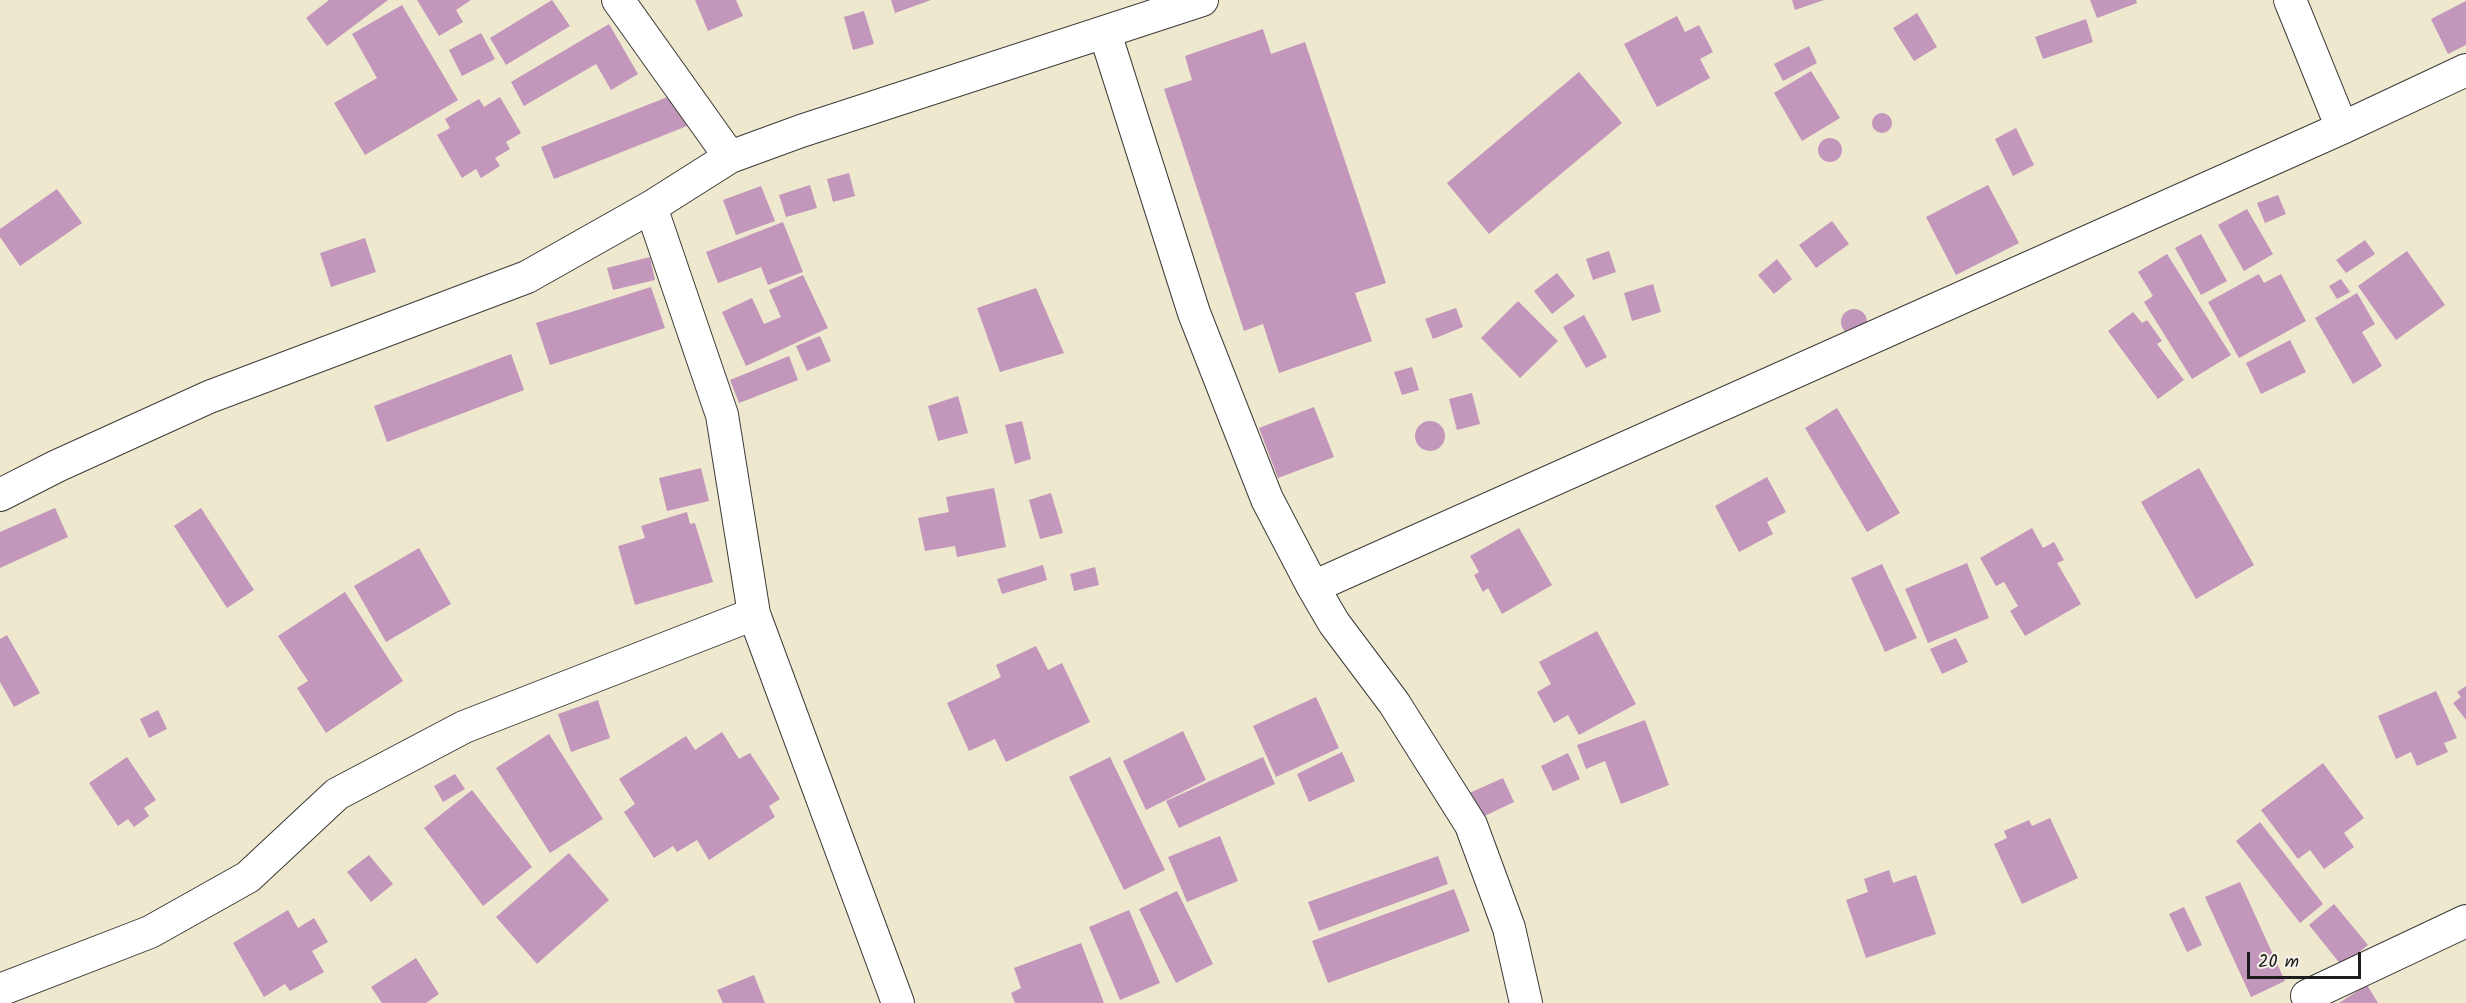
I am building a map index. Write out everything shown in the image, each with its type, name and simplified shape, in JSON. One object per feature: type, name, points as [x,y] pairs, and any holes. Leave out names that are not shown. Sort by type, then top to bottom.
[{"type":"street","points":[[618,0],[729,158]]},
{"type":"street","points":[[0,495],[57,466],[209,397],[527,277],[651,207],[729,158],[801,131],[1202,0]]},
{"type":"street","points":[[2290,0],[2342,128]]},
{"type":"street","points":[[1106,33],[1194,313],[1267,499],[1334,624],[1394,703],[1471,825],[1509,928],[1526,1003]]},
{"type":"street","points":[[1313,588],[2342,128],[2466,69]]},
{"type":"street","points":[[651,207],[722,415],[754,614],[898,1003]]},
{"type":"street","points":[[0,990],[150,932],[248,877],[337,794],[464,727],[754,614]]},
{"type":"street","points":[[2307,996],[2466,921]]},
{"type":"building","points":[[329,0],[388,0],[327,46],[306,18]]},
{"type":"building","points":[[417,0],[471,0],[456,10],[463,22],[439,36]]},
{"type":"building","points":[[552,0],[570,26],[506,65],[490,38]]},
{"type":"building","points":[[695,0],[736,0],[743,16],[708,31]]},
{"type":"building","points":[[891,0],[931,0],[895,13]]},
{"type":"building","points":[[1792,0],[1824,0],[1795,10]]},
{"type":"building","points":[[2090,0],[2136,0],[2137,3],[2097,18]]},
{"type":"building","points":[[2466,1],[2466,45],[2448,54],[2431,19]]},
{"type":"building","points":[[402,5],[458,100],[365,155],[334,103],[377,78],[352,34]]},
{"type":"building","points":[[864,11],[874,44],[853,50],[844,17]]},
{"type":"building","points":[[1917,13],[1937,47],[1914,61],[1893,28]]},
{"type":"building","points":[[1677,16],[1685,32],[1699,25],[1713,52],[1700,59],[1710,78],[1657,107],[1624,44]]},
{"type":"building","points":[[2086,19],[2093,42],[2043,59],[2035,37]]},
{"type":"building","points":[[609,24],[638,74],[611,90],[596,64],[524,106],[511,82]]},
{"type":"building","points":[[1263,29],[1271,54],[1305,42],[1386,283],[1355,293],[1372,341],[1279,373],[1263,324],[1244,331],[1164,89],[1192,80],[1185,56]]},
{"type":"building","points":[[481,33],[495,59],[462,76],[449,50]]},
{"type":"building","points":[[1809,46],[1817,63],[1783,81],[1774,64]]},
{"type":"building","points":[[1811,71],[1840,118],[1802,141],[1774,93]]},
{"type":"building","points":[[1579,72],[1622,123],[1489,234],[1447,183]]},
{"type":"building","points":[[675,94],[687,126],[554,179],[541,147]]},
{"type":"building","points":[[500,97],[521,133],[506,142],[510,149],[495,158],[500,166],[481,178],[476,169],[462,178],[437,135],[450,128],[445,119],[479,99],[484,107]]},
{"type":"building","points":[[1882,113],[1889,116],[1892,123],[1889,130],[1882,133],[1875,130],[1872,123],[1875,116]]},
{"type":"building","points":[[2016,128],[2034,165],[2013,176],[1995,139]]},
{"type":"building","points":[[1830,138],[1839,141],[1842,150],[1839,159],[1830,162],[1821,159],[1818,150],[1821,141]]},
{"type":"building","points":[[849,173],[855,196],[833,202],[827,179]]},
{"type":"building","points":[[810,185],[817,208],[786,217],[779,195]]},
{"type":"building","points":[[1988,185],[2019,243],[1956,275],[1926,217]]},
{"type":"building","points":[[761,186],[775,221],[736,235],[723,200]]},
{"type":"building","points":[[57,189],[82,223],[20,266],[0,237],[0,229]]},
{"type":"building","points":[[2278,195],[2286,214],[2265,223],[2257,203]]},
{"type":"building","points":[[2247,209],[2273,254],[2244,271],[2218,225]]},
{"type":"building","points":[[1832,221],[1849,244],[1816,268],[1799,245]]},
{"type":"building","points":[[783,222],[803,272],[768,285],[761,267],[718,283],[706,252]]},
{"type":"building","points":[[2201,234],[2227,281],[2201,295],[2175,248]]},
{"type":"building","points":[[365,238],[376,272],[331,287],[320,253]]},
{"type":"building","points":[[2365,240],[2375,254],[2346,273],[2336,260]]},
{"type":"building","points":[[1609,251],[1616,272],[1593,280],[1586,259]]},
{"type":"building","points":[[2407,251],[2445,305],[2396,340],[2358,286]]},
{"type":"building","points":[[2167,254],[2231,355],[2192,379],[2144,302],[2153,296],[2138,272]]},
{"type":"building","points":[[650,257],[655,280],[613,290],[607,268]]},
{"type":"building","points":[[1777,259],[1792,279],[1774,294],[1758,275]]},
{"type":"building","points":[[1557,273],[1575,296],[1552,314],[1534,291]]},
{"type":"building","points":[[2259,274],[2264,283],[2281,274],[2306,321],[2239,358],[2208,302]]},
{"type":"building","points":[[803,275],[828,328],[746,366],[722,312],[752,298],[764,324],[781,317],[769,290]]},
{"type":"building","points":[[2341,279],[2350,292],[2337,299],[2329,286]]},
{"type":"building","points":[[1653,284],[1661,312],[1632,321],[1624,293]]},
{"type":"building","points":[[651,287],[665,328],[550,365],[536,323]]},
{"type":"building","points":[[1036,288],[1064,353],[1000,372],[977,308]]},
{"type":"building","points":[[2357,293],[2375,324],[2362,332],[2382,366],[2353,384],[2315,318]]},
{"type":"building","points":[[1518,301],[1558,341],[1520,378],[1481,338]]},
{"type":"building","points":[[1456,308],[1463,327],[1433,339],[1425,319]]},
{"type":"building","points":[[1854,309],[1863,313],[1867,322],[1863,331],[1854,335],[1845,331],[1841,322],[1845,313]]},
{"type":"building","points":[[2133,312],[2142,323],[2147,320],[2162,341],[2157,344],[2184,380],[2158,399],[2108,331]]},
{"type":"building","points":[[1584,315],[1607,357],[1586,368],[1563,327]]},
{"type":"building","points":[[820,336],[831,361],[807,371],[796,346]]},
{"type":"building","points":[[2290,340],[2306,372],[2261,394],[2246,363]]},
{"type":"building","points":[[511,354],[524,390],[387,442],[374,406]]},
{"type":"building","points":[[789,356],[798,380],[739,403],[730,380]]},
{"type":"building","points":[[1412,367],[1419,390],[1402,395],[1394,372]]},
{"type":"building","points":[[1472,393],[1480,424],[1457,430],[1449,399]]},
{"type":"building","points":[[958,396],[968,433],[938,441],[928,406]]},
{"type":"building","points":[[1314,407],[1334,457],[1278,478],[1259,428]]},
{"type":"building","points":[[1837,408],[1900,513],[1867,532],[1805,428]]},
{"type":"building","points":[[1022,421],[1031,459],[1015,464],[1005,425]]},
{"type":"building","points":[[1430,421],[1441,425],[1445,436],[1441,447],[1430,451],[1419,447],[1415,436],[1419,425]]},
{"type":"building","points":[[701,468],[709,501],[667,511],[659,478]]},
{"type":"building","points":[[2199,468],[2254,565],[2196,599],[2141,502]]},
{"type":"building","points":[[1767,477],[1786,512],[1767,522],[1773,534],[1739,552],[1715,506]]},
{"type":"building","points":[[994,488],[1006,547],[957,557],[955,546],[925,551],[918,518],[949,512],[946,497]]},
{"type":"building","points":[[1051,493],[1063,533],[1040,539],[1029,500]]},
{"type":"building","points":[[55,508],[68,537],[0,568],[0,532]]},
{"type":"building","points":[[201,508],[254,590],[227,608],[174,526]]},
{"type":"building","points":[[687,512],[690,524],[695,523],[713,582],[635,605],[618,546],[645,538],[641,526]]},
{"type":"building","points":[[1519,528],[1552,585],[1502,614],[1488,588],[1483,592],[1474,575],[1479,572],[1470,556]]},
{"type":"building","points":[[2032,528],[2043,548],[2054,542],[2064,560],[2057,563],[2081,604],[2025,636],[2010,611],[2018,606],[2004,582],[1996,586],[1980,558]]},
{"type":"building","points":[[419,548],[451,604],[386,642],[354,586]]},
{"type":"building","points":[[1967,563],[1989,618],[1928,643],[1905,589]]},
{"type":"building","points":[[1882,564],[1917,638],[1885,652],[1851,578]]},
{"type":"building","points":[[1043,565],[1047,580],[1002,594],[997,579]]},
{"type":"building","points":[[1095,567],[1099,585],[1074,591],[1070,574]]},
{"type":"building","points":[[345,592],[403,681],[326,733],[297,688],[308,681],[278,636]]},
{"type":"building","points":[[1597,631],[1636,704],[1579,735],[1568,715],[1554,723],[1537,692],[1551,684],[1539,662]]},
{"type":"building","points":[[7,635],[40,693],[14,707],[0,682],[0,639]]},
{"type":"building","points":[[1956,638],[1968,662],[1942,674],[1930,649]]},
{"type":"building","points":[[1036,646],[1048,670],[1062,663],[1090,722],[1006,762],[995,739],[969,751],[947,703],[1001,677],[996,665]]},
{"type":"building","points":[[2466,686],[2466,720],[2453,703],[2461,697],[2457,692]]},
{"type":"building","points":[[2436,691],[2457,738],[2444,743],[2448,752],[2417,766],[2411,752],[2396,759],[2378,716]]},
{"type":"building","points":[[1316,697],[1339,748],[1276,777],[1253,726]]},
{"type":"building","points":[[598,700],[610,738],[571,752],[558,714]]},
{"type":"building","points":[[158,710],[167,729],[149,738],[140,719]]},
{"type":"building","points":[[1645,720],[1669,785],[1621,804],[1605,761],[1586,769],[1577,745]]},
{"type":"building","points":[[1183,731],[1206,780],[1146,810],[1123,761]]},
{"type":"building","points":[[722,732],[739,759],[750,753],[780,799],[769,806],[775,817],[709,860],[697,840],[677,852],[673,846],[654,858],[624,812],[635,804],[619,779],[686,736],[695,750]]},
{"type":"building","points":[[549,734],[603,819],[550,853],[496,768]]},
{"type":"building","points":[[1342,752],[1355,781],[1309,802],[1297,774]]},
{"type":"building","points":[[1568,753],[1580,779],[1553,791],[1541,766]]},
{"type":"building","points":[[127,757],[156,800],[144,808],[149,816],[134,827],[128,819],[118,826],[89,783]]},
{"type":"building","points":[[1110,757],[1165,870],[1124,890],[1069,777]]},
{"type":"building","points":[[1263,757],[1275,784],[1179,828],[1166,801]]},
{"type":"building","points":[[2323,763],[2364,818],[2344,833],[2354,847],[2324,869],[2310,850],[2298,859],[2261,810]]},
{"type":"building","points":[[455,774],[465,789],[443,802],[434,786]]},
{"type":"building","points":[[1503,778],[1514,802],[1476,820],[1465,795]]},
{"type":"building","points":[[472,790],[532,867],[483,906],[424,828]]},
{"type":"building","points":[[2050,818],[2078,878],[2022,904],[1994,844],[2007,838],[2004,831],[2029,820],[2032,826]]},
{"type":"building","points":[[2260,822],[2323,904],[2300,923],[2236,841]]},
{"type":"building","points":[[1220,836],[1238,881],[1187,902],[1168,857]]},
{"type":"building","points":[[569,853],[609,900],[537,964],[496,917]]},
{"type":"building","points":[[369,855],[393,884],[371,902],[347,872]]},
{"type":"building","points":[[1438,856],[1448,884],[1319,931],[1308,902]]},
{"type":"building","points":[[1889,870],[1893,883],[1916,875],[1936,934],[1866,958],[1846,900],[1868,892],[1864,879]]},
{"type":"building","points":[[2240,882],[2285,981],[2251,997],[2205,897]]},
{"type":"building","points":[[1454,889],[1470,931],[1328,983],[1312,941]]},
{"type":"building","points":[[1177,891],[1213,964],[1176,983],[1139,909]]},
{"type":"building","points":[[2334,904],[2368,945],[2342,966],[2309,925]]},
{"type":"building","points":[[2184,907],[2202,945],[2187,952],[2169,914]]},
{"type":"building","points":[[288,910],[298,928],[314,918],[328,942],[312,951],[324,972],[290,991],[285,984],[264,997],[233,943]]},
{"type":"building","points":[[1129,910],[1160,983],[1120,1000],[1089,927]]},
{"type":"building","points":[[1081,943],[1104,1003],[1015,1003],[1011,993],[1021,988],[1014,968]]},
{"type":"building","points":[[416,958],[439,994],[426,1003],[382,1003],[371,987]]},
{"type":"building","points":[[754,975],[765,1003],[723,1003],[717,990]]},
{"type":"building","points":[[2367,985],[2378,1003],[2339,1003]]}]
